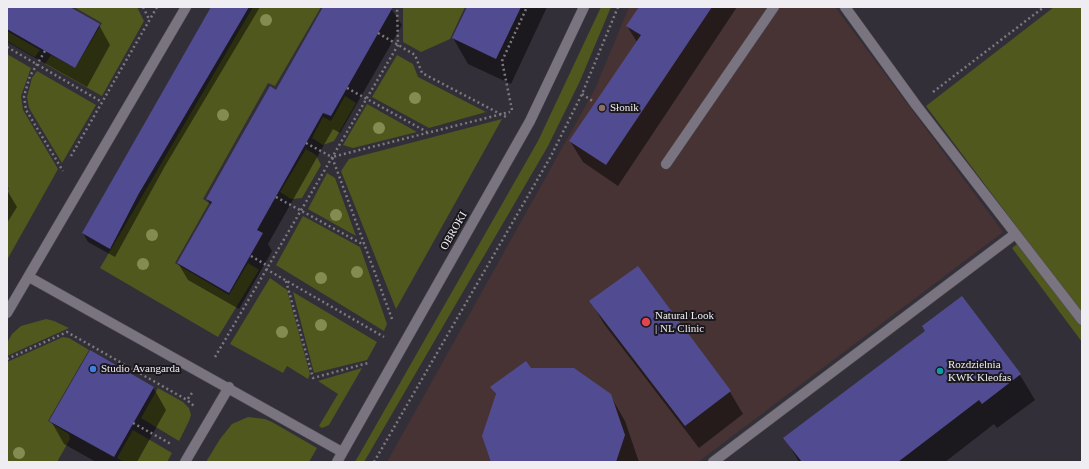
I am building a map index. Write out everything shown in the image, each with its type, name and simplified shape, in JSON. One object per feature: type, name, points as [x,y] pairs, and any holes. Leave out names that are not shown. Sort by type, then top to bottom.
[{"type":"street","points":[[7,313],[186,7]]},
{"type":"street","name":"OBROKI","points":[[336,462],[530,121],[584,7]]},
{"type":"street","points":[[666,164],[774,7]]},
{"type":"street","points":[[845,7],[916,105],[1082,320]]},
{"type":"street","points":[[713,462],[1015,234]]},
{"type":"street","points":[[29,277],[229,387],[342,452]]},
{"type":"street","points":[[186,462],[229,387]]},
{"type":"path","points":[[143,7],[149,20]]},
{"type":"path","points":[[71,157],[157,7]]},
{"type":"path","points":[[225,340],[398,45],[397,7]]},
{"type":"path","points":[[505,125],[512,112],[502,61],[527,7]]},
{"type":"path","points":[[374,462],[548,162],[582,94],[618,7]]},
{"type":"path","points":[[916,105],[1044,7]]},
{"type":"path","points":[[378,33],[415,55],[422,73],[509,118]]},
{"type":"path","points":[[7,47],[102,102]]},
{"type":"path","points":[[45,51],[30,76],[24,96],[26,110],[63,171]]},
{"type":"path","points":[[347,88],[428,132]]},
{"type":"path","points":[[582,94],[594,102]]},
{"type":"path","points":[[332,157],[512,112]]},
{"type":"path","points":[[306,143],[332,157],[394,324],[398,317]]},
{"type":"path","points":[[60,178],[67,164]]},
{"type":"path","points":[[276,196],[365,246]]},
{"type":"path","points":[[251,256],[268,266]]},
{"type":"path","points":[[266,269],[386,338]]},
{"type":"path","points":[[286,281],[313,378],[372,362],[368,369]]},
{"type":"path","points":[[7,360],[67,332],[187,400]]},
{"type":"path","points":[[382,344],[388,334]]},
{"type":"path","points":[[134,423],[173,446]]},
{"type":"shaded area","points":[[629,7],[835,7],[1003,232],[698,462],[387,462],[595,89]]},
{"type":"green space","points":[[74,7],[137,7],[144,21],[102,96],[45,64],[51,55],[75,68],[102,23]]},
{"type":"green space","points":[[253,7],[321,7],[275,86],[268,83],[203,199],[209,203],[175,263],[229,295],[248,263],[259,270],[218,337],[100,268]]},
{"type":"green space","points":[[403,7],[465,7],[450,39],[421,52],[403,42]]},
{"type":"green space","points":[[601,7],[611,7],[580,81],[548,146],[364,462],[355,462],[538,141]]},
{"type":"green space","points":[[1054,7],[1082,7],[1082,342],[1012,248],[1025,238],[926,106]]},
{"type":"green space","points":[[7,31],[40,50],[35,57],[7,41]]},
{"type":"green space","points":[[7,54],[31,68],[21,96],[23,110],[58,169],[7,260],[7,192],[9,188],[7,187]]},
{"type":"green space","points":[[397,55],[413,64],[418,77],[486,112],[429,128],[372,97]]},
{"type":"green space","points":[[37,71],[96,105],[62,163],[29,108],[27,97],[32,78]]},
{"type":"green space","points":[[345,96],[356,103],[334,141],[323,145],[312,138],[323,117],[331,121]]},
{"type":"green space","points":[[367,104],[417,132],[353,148],[343,145]]},
{"type":"green space","points":[[502,119],[396,309],[341,171],[349,159]]},
{"type":"green space","points":[[306,149],[316,155],[321,165],[302,198],[291,199],[280,192]]},
{"type":"green space","points":[[327,173],[335,178],[356,236],[308,209]]},
{"type":"green space","points":[[303,216],[360,247],[387,324],[384,331],[276,265]]},
{"type":"green space","points":[[270,278],[287,290],[310,374],[308,379],[287,366],[283,373],[230,344]]},
{"type":"green space","points":[[293,292],[377,342],[367,360],[314,373]]},
{"type":"green space","points":[[46,319],[69,328],[7,356],[7,343],[12,334],[21,326]]},
{"type":"green space","points":[[63,337],[69,338],[89,350],[48,421],[69,434],[70,439],[57,462],[7,462],[7,362]]},
{"type":"green space","points":[[362,368],[329,425],[322,428],[319,426],[338,394],[318,381]]},
{"type":"green space","points":[[158,388],[183,402],[189,408],[191,415],[179,441],[141,418]]},
{"type":"green space","points":[[248,417],[265,419],[272,422],[317,448],[309,462],[206,462],[220,439],[232,424]]},
{"type":"green space","points":[[133,430],[172,453],[167,462],[124,462],[117,458]]},
{"type":"building","points":[[7,7],[70,7],[100,24],[75,68],[7,29]]},
{"type":"building","points":[[211,7],[249,7],[138,195],[110,249],[82,233]]},
{"type":"building","points":[[323,7],[393,7],[331,116],[323,113],[257,230],[263,233],[229,293],[177,263],[212,202],[206,199],[238,142],[270,86],[276,90]]},
{"type":"building","points":[[467,7],[521,7],[496,59],[452,38]]},
{"type":"building","points":[[639,7],[712,7],[606,165],[569,141],[641,35],[626,26]]},
{"type":"building","points":[[638,266],[731,391],[685,426],[589,301]]},
{"type":"building","points":[[962,296],[1021,374],[982,404],[979,400],[898,462],[802,462],[783,438],[925,331],[922,326]]},
{"type":"building","points":[[90,350],[154,387],[114,457],[49,421]]},
{"type":"building","points":[[526,361],[531,368],[574,368],[611,394],[625,435],[616,462],[491,462],[482,436],[496,394],[490,387]]},
{"type":"place","name":"Słonik","points":[[602,108]]},
{"type":"place","name":"Natural Look | NL Clinic","points":[[646,322]]},
{"type":"place","name":"Studio Avangarda","points":[[93,369]]},
{"type":"place","name":"Rozdzielnia KWK Kleofas","points":[[940,371]]}]
